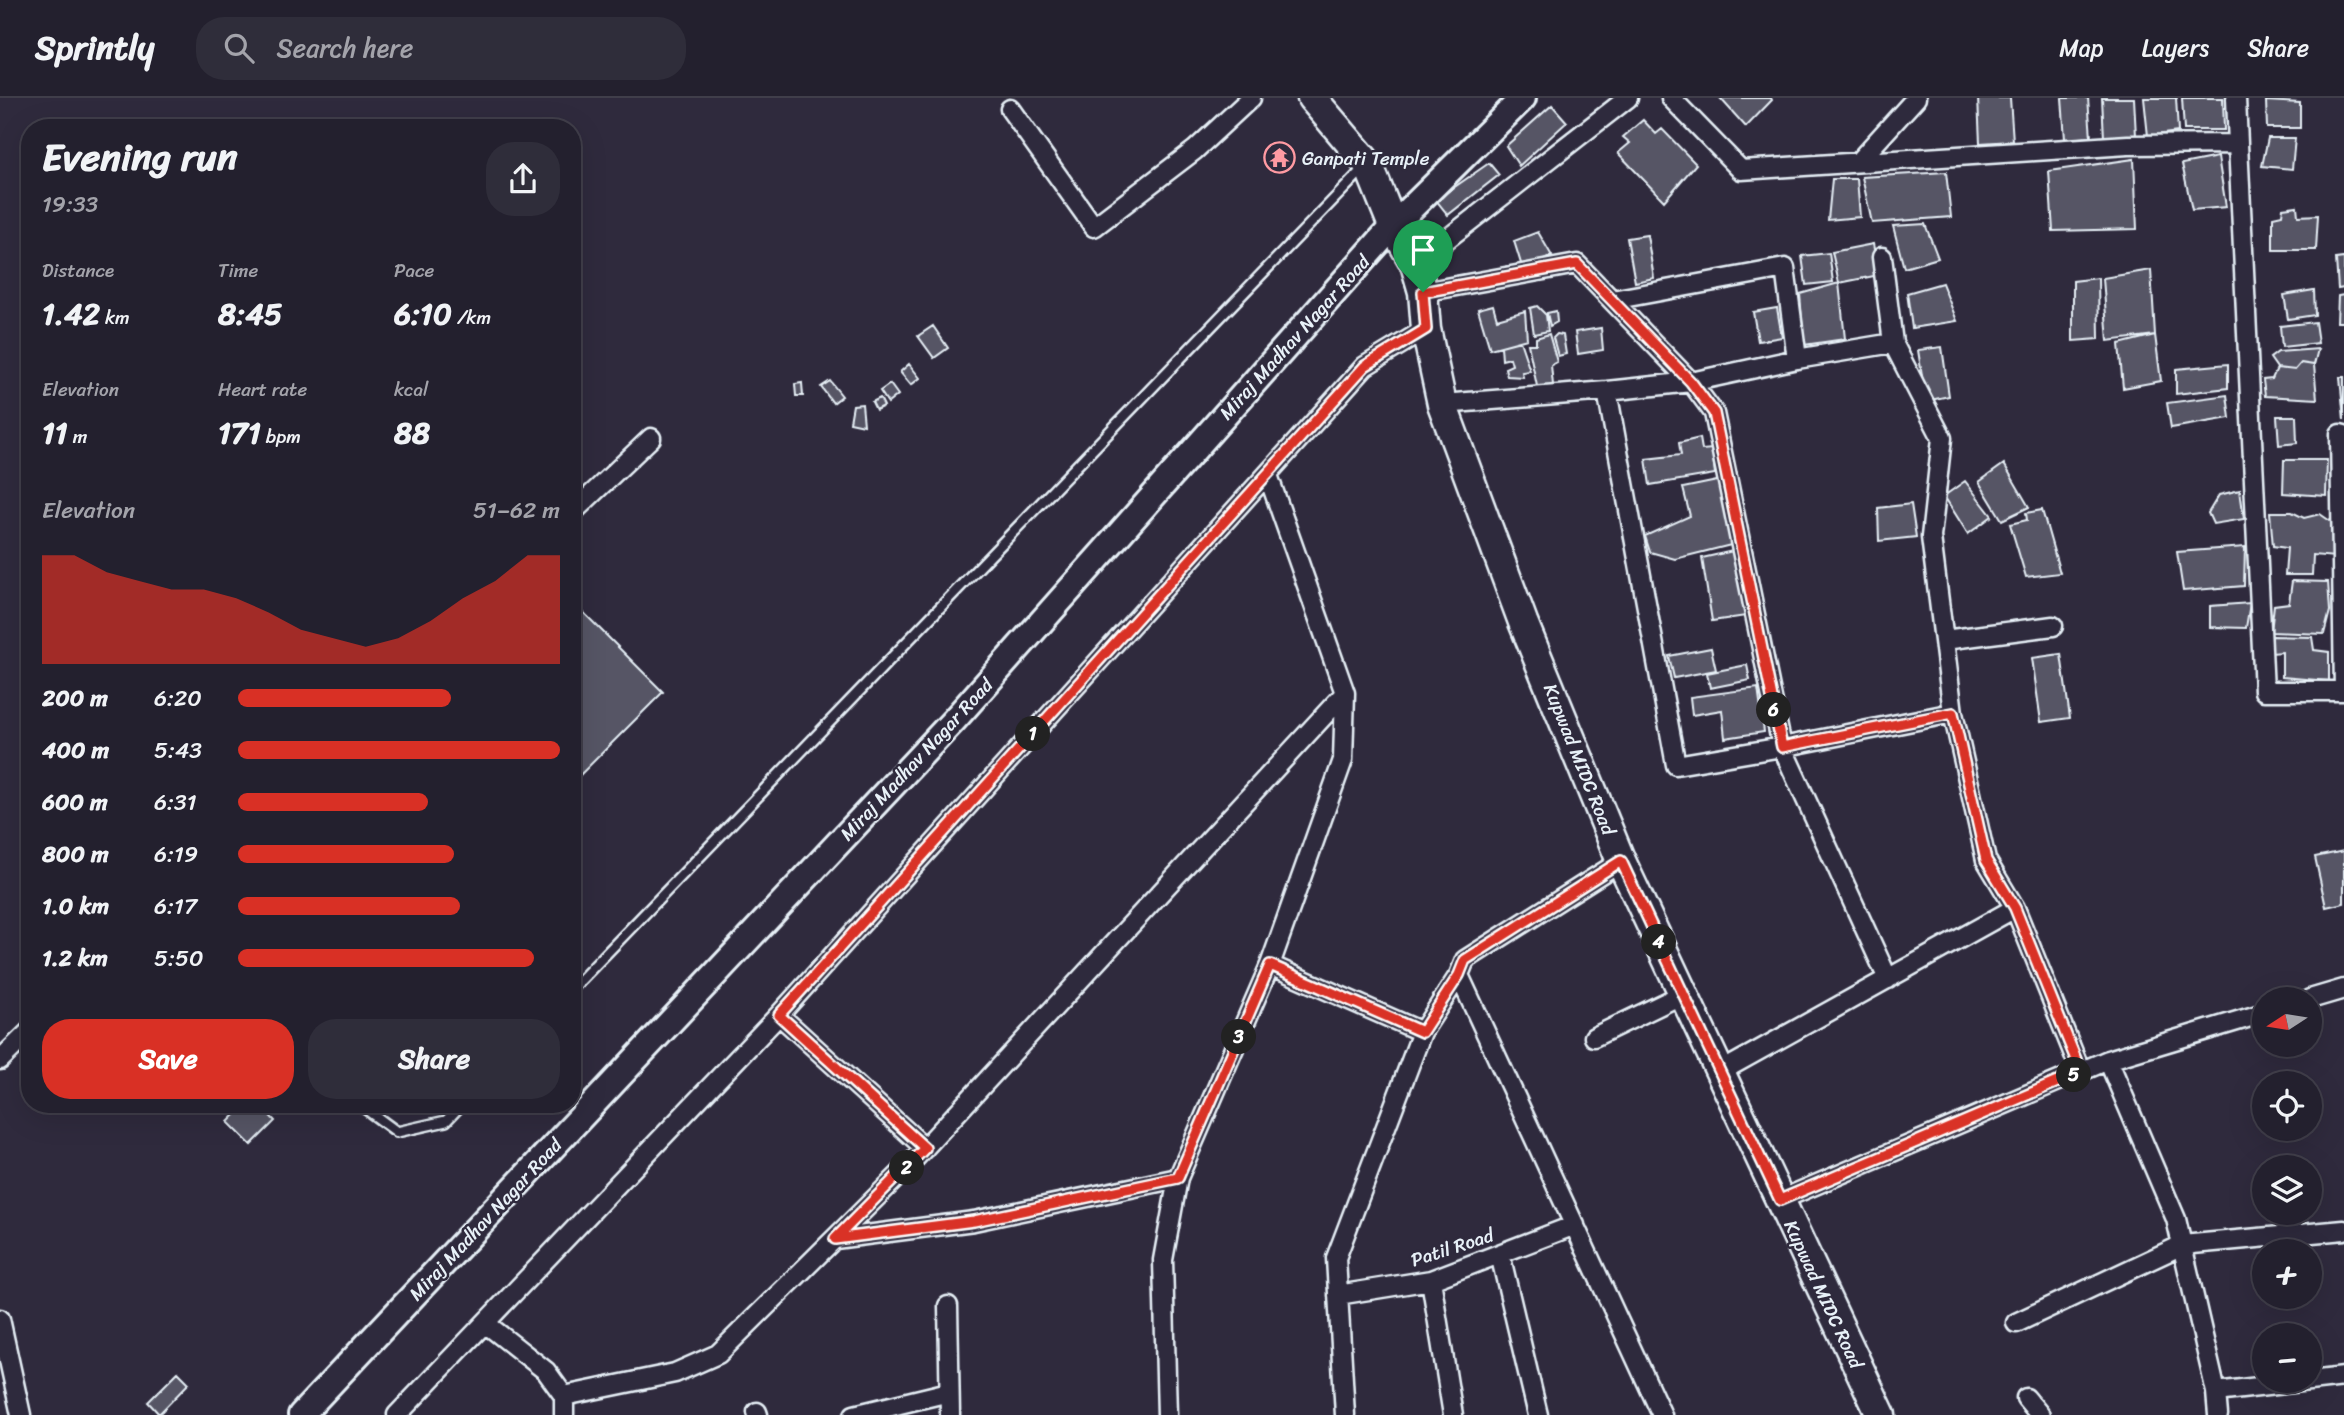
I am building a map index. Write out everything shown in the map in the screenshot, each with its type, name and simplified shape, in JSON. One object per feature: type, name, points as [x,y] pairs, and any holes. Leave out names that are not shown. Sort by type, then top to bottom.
[{"type":"main road","name":"Kupwad MIDC Road","points":[[1312,98],[1368,164],[1393,226],[1415,264],[1423,292],[1426,329],[1442,404],[1523,622],[1621,861],[1881,1415]]},
{"type":"street","points":[[1010,109],[1094,228],[1195,150],[1251,98]]},
{"type":"street","name":"Miraj Madhav Nagar Road","points":[[301,1415],[954,720],[1393,226],[1523,98]]},
{"type":"street","points":[[1415,264],[1628,98]]},
{"type":"street","points":[[1858,162],[1916,98]]},
{"type":"street","points":[[2236,98],[2264,691],[2344,690],[2340,435],[2344,435]]},
{"type":"street","points":[[1679,101],[1741,170],[2128,145],[2238,144]]},
{"type":"street","points":[[1882,257],[1893,343],[1942,438],[1931,537],[1953,713],[1986,860],[2015,908],[2081,1072]]},
{"type":"street","points":[[1423,292],[1577,264],[1691,382],[1714,413],[1782,747],[1888,979]]},
{"type":"street","points":[[1612,300],[1785,268],[1797,359]]},
{"type":"street","points":[[397,1415],[779,1015],[1365,366],[1426,329]]},
{"type":"street","points":[[1442,404],[1691,382],[1797,359],[1893,343]]},
{"type":"street","points":[[1607,391],[1676,765],[1953,713]]},
{"type":"street","points":[[581,504],[651,438]]},
{"type":"street","points":[[1167,1415],[1163,1260],[1178,1178],[1270,965],[1343,760],[1345,693],[1268,475]]},
{"type":"street","points":[[1944,640],[2053,626]]},
{"type":"street","points":[[564,1396],[675,1373],[718,1354],[925,1148],[1345,693]]},
{"type":"street","points":[[1345,1415],[1336,1258],[1422,1032],[1459,975],[1465,960],[1621,861]]},
{"type":"street","points":[[1720,1072],[2015,908]]},
{"type":"street","points":[[1270,965],[1422,1032]]},
{"type":"street","points":[[1459,975],[1662,1415]]},
{"type":"street","points":[[2322,995],[2344,989]]},
{"type":"street","points":[[1594,1037],[1684,994]]},
{"type":"street","points":[[779,1015],[925,1148]]},
{"type":"street","points":[[1780,1200],[2108,1060],[2252,1017]]},
{"type":"street","points":[[0,1060],[21,1040]]},
{"type":"street","points":[[2108,1060],[2176,1219],[2216,1392],[2218,1415]]},
{"type":"street","points":[[835,1239],[974,1221],[1178,1178]]},
{"type":"street","name":"Patil Road","points":[[1338,1295],[1431,1280],[1575,1225]]},
{"type":"street","points":[[2016,1323],[2182,1245],[2344,1230]]},
{"type":"street","points":[[1500,1254],[1538,1415]]},
{"type":"street","points":[[1431,1280],[1453,1415]]},
{"type":"street","points":[[948,1306],[950,1415]]},
{"type":"street","points":[[0,1319],[20,1415]]},
{"type":"street","points":[[485,1323],[546,1371],[564,1396],[564,1415]]},
{"type":"street","points":[[2216,1392],[2344,1377]]},
{"type":"street","points":[[854,1415],[949,1392]]},
{"type":"street","points":[[2026,1398],[2040,1415]]},
{"type":"lane","points":[[581,980],[1368,164]]},
{"type":"lane","points":[[371,1113],[397,1132],[446,1121],[454,1113]]},
{"type":"building","points":[[1720,98],[1771,98],[1772,100],[1746,127]]},
{"type":"building","points":[[1978,98],[2010,98],[2013,141],[1980,143]]},
{"type":"building","points":[[2062,98],[2088,98],[2091,137],[2065,139]]},
{"type":"building","points":[[2102,98],[2134,98],[2136,136],[2104,138]]},
{"type":"building","points":[[2144,98],[2176,98],[2178,132],[2148,136]]},
{"type":"building","points":[[2182,98],[2223,98],[2224,130],[2184,130]]},
{"type":"building","points":[[2266,101],[2300,103],[2300,128],[2267,128]]},
{"type":"building","points":[[1552,105],[1567,122],[1519,166],[1506,146]]},
{"type":"building","points":[[1643,120],[1656,134],[1662,129],[1696,164],[1664,201],[1618,153],[1630,143],[1623,137]]},
{"type":"building","points":[[2268,138],[2295,138],[2292,169],[2262,166]]},
{"type":"building","points":[[2218,157],[2226,207],[2192,210],[2182,164]]},
{"type":"building","points":[[2134,159],[2137,229],[2053,231],[2049,171]]},
{"type":"building","points":[[1489,163],[1499,175],[1448,215],[1436,200]]},
{"type":"building","points":[[1946,172],[1951,217],[1872,223],[1862,177]]},
{"type":"building","points":[[1832,179],[1857,179],[1860,217],[1828,220]]},
{"type":"building","points":[[2297,206],[2298,216],[2318,215],[2316,250],[2273,250],[2273,217],[2282,215],[2283,208]]},
{"type":"building","points":[[1925,224],[1938,258],[1904,268],[1893,226]]},
{"type":"building","points":[[1538,232],[1552,256],[1523,270],[1514,241]]},
{"type":"building","points":[[1647,235],[1654,278],[1635,282],[1627,238]]},
{"type":"building","points":[[1873,244],[1879,275],[1839,283],[1832,252]]},
{"type":"building","points":[[1829,253],[1833,282],[1806,285],[1802,256]]},
{"type":"building","points":[[2344,258],[2344,288],[2338,289],[2336,259]]},
{"type":"building","points":[[2151,270],[2155,335],[2108,341],[2103,278]]},
{"type":"building","points":[[2098,278],[2099,339],[2073,341],[2073,281]]},
{"type":"building","points":[[1839,283],[1845,339],[1804,345],[1800,294]]},
{"type":"building","points":[[1942,283],[1957,321],[1912,328],[1907,293]]},
{"type":"building","points":[[2314,290],[2315,315],[2288,319],[2284,295]]},
{"type":"building","points":[[2344,295],[2344,322],[2337,322],[2338,296]]},
{"type":"building","points":[[1493,305],[1497,319],[1525,311],[1527,339],[1490,349],[1478,309]]},
{"type":"building","points":[[1537,306],[1546,315],[1548,331],[1534,334],[1530,308]]},
{"type":"building","points":[[1777,308],[1782,337],[1758,341],[1753,312]]},
{"type":"building","points":[[1556,311],[1557,322],[1550,326],[1547,313]]},
{"type":"building","points":[[2315,322],[2318,343],[2282,347],[2280,326]]},
{"type":"building","points":[[933,326],[948,348],[934,358],[918,336]]},
{"type":"building","points":[[1601,328],[1603,350],[1578,354],[1575,332]]},
{"type":"building","points":[[1549,334],[1557,362],[1551,365],[1553,385],[1538,391],[1528,344],[1536,344],[1536,338]]},
{"type":"building","points":[[1557,334],[1563,335],[1566,354],[1558,356],[1553,338]]},
{"type":"building","points":[[2155,335],[2161,381],[2123,388],[2119,344]]},
{"type":"building","points":[[1520,341],[1530,371],[1522,372],[1523,377],[1507,376],[1505,368],[1512,365],[1510,358],[1502,360],[1501,346]]},
{"type":"building","points":[[1942,347],[1949,396],[1926,401],[1918,350]]},
{"type":"building","points":[[2318,349],[2314,365],[2301,363],[2295,370],[2277,368],[2270,358],[2278,352]]},
{"type":"building","points":[[2301,363],[2314,365],[2317,399],[2265,396],[2263,380],[2272,379],[2277,368],[2295,370]]},
{"type":"building","points":[[909,364],[920,378],[911,385],[900,372]]},
{"type":"building","points":[[2228,364],[2228,388],[2176,394],[2176,369]]},
{"type":"building","points":[[2340,377],[2344,377],[2344,420]]},
{"type":"building","points":[[830,381],[842,396],[833,403],[821,387]]},
{"type":"building","points":[[802,383],[803,396],[796,396],[795,384]]},
{"type":"building","points":[[890,384],[898,395],[888,403],[880,391]]},
{"type":"building","points":[[2227,395],[2230,418],[2171,428],[2167,403]]},
{"type":"building","points":[[880,398],[884,406],[876,410],[872,402]]},
{"type":"building","points":[[862,404],[864,425],[850,422],[853,405]]},
{"type":"building","points":[[2277,416],[2296,416],[2297,443],[2279,445]]},
{"type":"building","points":[[1700,438],[1702,450],[1712,449],[1715,474],[1650,485],[1646,459],[1681,455],[1679,443]]},
{"type":"building","points":[[2284,460],[2327,460],[2326,496],[2283,493]]},
{"type":"building","points":[[2004,464],[2029,507],[2002,520],[1979,482]]},
{"type":"building","points":[[1722,480],[1735,544],[1675,559],[1650,552],[1645,536],[1690,516],[1683,488]]},
{"type":"building","points":[[1965,481],[1992,516],[1968,534],[1944,496]]},
{"type":"building","points":[[2240,490],[2244,519],[2213,524],[2208,513],[2219,495]]},
{"type":"building","points":[[1911,504],[1916,537],[1879,541],[1878,508]]},
{"type":"building","points":[[2042,510],[2060,573],[2026,577],[2010,524],[2027,520],[2026,513]]},
{"type":"building","points":[[2270,512],[2292,512],[2304,518],[2320,514],[2333,523],[2335,557],[2313,555],[2312,575],[2285,575],[2287,548],[2273,546]]},
{"type":"building","points":[[2245,547],[2244,586],[2183,591],[2177,552]]},
{"type":"building","points":[[1733,551],[1746,616],[1712,621],[1702,558]]},
{"type":"building","points":[[2292,581],[2328,582],[2330,611],[2324,634],[2271,632],[2274,605],[2289,603]]},
{"type":"building","points":[[2250,603],[2246,628],[2210,627],[2210,606]]},
{"type":"building","points":[[581,610],[663,692],[581,774]]},
{"type":"building","points":[[2271,636],[2312,637],[2314,650],[2329,652],[2329,681],[2282,677],[2282,652],[2271,653]]},
{"type":"building","points":[[1711,648],[1716,670],[1674,678],[1669,656]]},
{"type":"building","points":[[2061,654],[2070,718],[2041,722],[2032,658]]},
{"type":"building","points":[[1747,665],[1750,680],[1710,688],[1707,673]]},
{"type":"building","points":[[1758,688],[1764,732],[1725,738],[1722,710],[1692,715],[1690,697]]},
{"type":"building","points":[[2344,851],[2344,903],[2326,907],[2315,857]]},
{"type":"building","points":[[237,1113],[267,1113],[275,1121],[251,1145],[228,1122]]},
{"type":"building","points":[[178,1372],[189,1383],[159,1414],[148,1402]]},
{"type":"place","name":"Ganpati Temple","points":[[1279,158]]},
{"type":"route","points":[[1577,264],[1691,382],[1714,413],[1782,747],[1953,713],[1986,860],[2015,908],[2081,1072],[1780,1200],[1621,861],[1465,960],[1459,975],[1422,1032],[1270,965],[1178,1178],[974,1221],[835,1239],[925,1148],[779,1015],[1365,366],[1426,329],[1423,292],[1577,264]]}]
